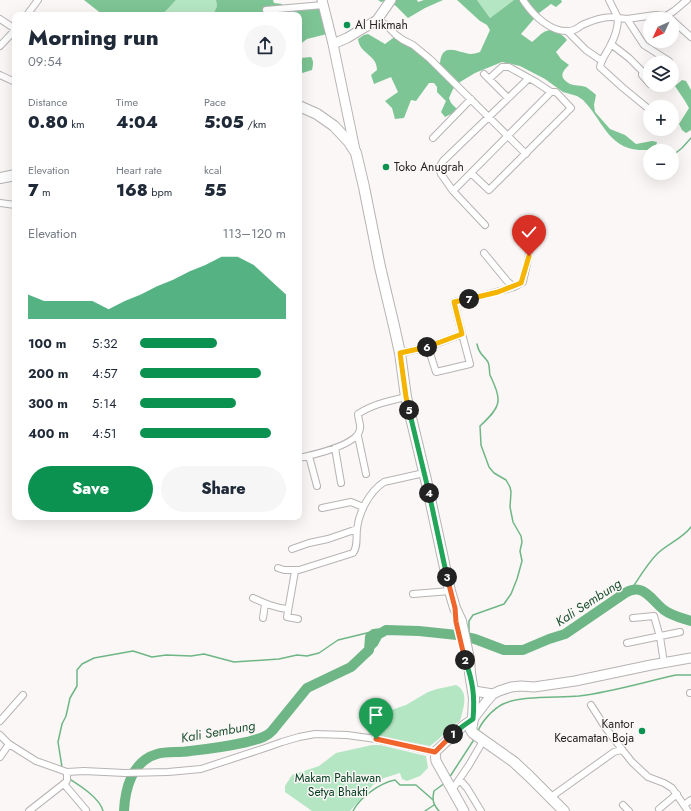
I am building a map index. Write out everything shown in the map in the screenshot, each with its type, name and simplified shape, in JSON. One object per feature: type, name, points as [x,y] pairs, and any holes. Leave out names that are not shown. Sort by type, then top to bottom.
[{"type":"main road","points":[[302,107],[317,114],[334,126],[349,142],[356,153],[400,353],[406,397],[474,691],[471,730],[483,741],[514,762],[564,811]]},
{"type":"main road","points":[[0,178],[12,176]]},
{"type":"street","points":[[29,12],[38,0]]},
{"type":"street","points":[[333,44],[347,38],[377,20],[391,0]]},
{"type":"street","points":[[523,0],[542,22],[551,27],[567,31],[574,30],[583,25],[610,16],[627,19],[643,17]]},
{"type":"street","points":[[609,0],[618,18],[618,28],[600,67],[643,104]]},
{"type":"street","points":[[674,12],[687,0]]},
{"type":"street","points":[[266,10],[322,3],[333,44],[356,153]]},
{"type":"street","points":[[0,19],[12,27]]},
{"type":"street","points":[[627,19],[644,45],[660,56]]},
{"type":"street","points":[[377,20],[385,24],[396,35],[413,45],[430,59],[526,154]]},
{"type":"street","points":[[679,27],[691,37]]},
{"type":"street","points":[[567,31],[586,50],[602,61]]},
{"type":"street","points":[[0,46],[12,32]]},
{"type":"street","points":[[611,44],[629,58],[642,71],[643,76]]},
{"type":"street","points":[[471,173],[489,190],[571,108],[556,92],[551,92],[509,67],[504,66],[489,79]]},
{"type":"street","points":[[484,74],[508,98]]},
{"type":"street","points":[[0,75],[12,81]]},
{"type":"street","points":[[485,225],[453,191],[439,168],[443,161],[528,79]]},
{"type":"street","points":[[453,191],[551,92]]},
{"type":"street","points":[[433,138],[471,99]]},
{"type":"street","points":[[0,203],[12,205]]},
{"type":"street","points":[[484,253],[507,281],[514,287]]},
{"type":"street","points":[[428,347],[436,372],[470,364],[454,302],[514,287],[522,282],[528,255]]},
{"type":"street","points":[[400,353],[428,347],[462,334]]},
{"type":"street","points":[[366,474],[358,436],[360,430],[358,414],[365,409],[406,397]]},
{"type":"street","points":[[302,457],[335,448],[358,436]]},
{"type":"street","points":[[335,448],[341,483]]},
{"type":"street","points":[[309,456],[317,486]]},
{"type":"street","points":[[278,568],[295,571],[353,554],[356,550],[357,529],[360,514],[363,507],[378,486],[384,482],[424,473]]},
{"type":"street","points":[[322,508],[351,502],[363,507]]},
{"type":"street","points":[[292,549],[357,529]]},
{"type":"street","points":[[295,571],[287,617],[298,619]]},
{"type":"street","points":[[413,594],[450,591]]},
{"type":"street","points":[[253,598],[265,604],[288,609]]},
{"type":"street","points":[[263,618],[265,604]]},
{"type":"street","points":[[633,618],[654,616],[660,637],[664,663]]},
{"type":"street","points":[[628,643],[680,632]]},
{"type":"street","points":[[435,752],[463,726],[473,719],[493,694],[499,691],[511,687],[534,687],[575,681],[691,658]]},
{"type":"street","points":[[474,691],[493,694]]},
{"type":"street","points":[[0,721],[23,695]]},
{"type":"street","points":[[592,705],[605,727],[632,762],[648,777],[672,788],[688,811]]},
{"type":"street","points":[[29,811],[65,776],[84,771],[125,773],[168,772],[200,769],[282,742],[315,734],[347,735],[376,739],[435,752]]},
{"type":"street","points":[[0,735],[9,744],[36,761],[65,776],[86,810]]},
{"type":"street","points":[[451,788],[460,780],[483,741]]},
{"type":"street","points":[[0,757],[9,744]]},
{"type":"street","points":[[551,797],[614,752],[621,750],[624,752]]},
{"type":"street","points":[[435,752],[436,760],[464,811]]},
{"type":"street","points":[[460,780],[482,811]]},
{"type":"street","points":[[659,809],[677,794]]},
{"type":"street","points":[[684,805],[691,800]]},
{"type":"street","points":[[623,805],[629,811]]},
{"type":"green space","points":[[84,0],[176,0],[165,12],[99,12]]},
{"type":"green space","points":[[176,0],[216,0],[217,6],[214,12],[165,12]]},
{"type":"green space","points":[[216,0],[273,0],[274,3],[282,4],[284,12],[214,12],[217,6]]},
{"type":"green space","points":[[378,0],[417,0],[418,2],[424,0],[443,0],[408,18],[396,6],[387,1],[381,2]]},
{"type":"green space","points":[[457,0],[477,0],[490,18],[514,0],[561,0],[562,2],[556,7],[551,4],[539,13],[521,34],[532,42],[544,32],[551,30],[563,36],[567,40],[556,52],[561,59],[569,65],[564,70],[562,75],[566,82],[572,85],[586,87],[596,95],[594,105],[595,112],[610,129],[625,135],[636,144],[652,141],[657,142],[656,144],[643,144],[643,150],[639,150],[628,148],[620,144],[606,131],[583,100],[577,96],[563,92],[545,79],[520,66],[502,62],[475,73],[460,82],[453,89],[449,98],[451,103],[457,109],[453,113],[445,117],[441,112],[446,101],[437,92],[437,87],[434,83],[429,83],[416,101],[411,100],[404,118],[395,119],[392,108],[385,101],[398,92],[391,77],[374,84],[371,75],[377,70],[376,65],[372,57],[365,52],[359,44],[358,39],[368,34],[385,44],[393,38],[396,32],[411,41],[432,59],[440,63],[441,56],[447,50],[470,54],[480,52],[490,30],[487,25],[480,21]]},
{"type":"green space","points":[[477,0],[514,0],[490,18]]},
{"type":"green space","points":[[320,8],[327,34],[307,39],[302,43],[302,12],[289,12]]},
{"type":"green space","points":[[311,57],[313,62],[312,70],[302,73],[302,58]]},
{"type":"green space","points":[[682,80],[686,81],[691,90],[691,130],[686,133],[682,130],[679,124],[689,108],[679,92],[679,83]]},
{"type":"green space","points":[[456,685],[463,692],[464,696],[464,706],[460,721],[430,746],[369,734],[365,724],[379,714],[406,705],[428,692]]},
{"type":"green space","name":"Makam Pahlawan Setya Bhakti","points":[[372,745],[380,745],[426,756],[428,768],[420,776],[407,781],[402,779],[400,773],[384,778],[373,785],[350,811],[312,811],[285,792],[285,786],[292,775],[319,766],[336,753]]},
{"type":"waterway","points":[[679,150],[691,138]]},
{"type":"waterway","points":[[469,636],[469,621],[473,615],[504,604],[511,594],[522,561],[520,551],[522,542],[521,536],[513,522],[510,507],[510,487],[506,480],[494,473],[489,467],[481,445],[480,426],[493,413],[498,403],[498,397],[490,375],[489,364],[480,352],[477,344]]},
{"type":"waterway","name":"Kali Sembung","points":[[631,590],[653,558],[691,527]]},
{"type":"waterway","name":"Kali Sembung","points":[[124,811],[128,785],[136,769],[148,758],[161,753],[186,752],[233,745],[267,735],[272,731],[307,688],[351,667],[369,650],[370,637],[374,634],[381,633],[386,630],[419,631],[457,635],[475,639],[504,650],[523,650],[565,634],[625,593],[632,590],[642,591],[667,612],[691,621]]},
{"type":"waterway","points":[[62,767],[58,742],[70,698],[77,686],[77,670],[82,664],[94,658],[133,651],[152,657],[166,655],[191,656],[204,654],[234,662],[279,659],[297,655],[307,656],[319,653],[338,640],[371,632],[374,634]]},
{"type":"waterway","name":"Kali Sembung","points":[[369,650],[375,644],[381,633]]},
{"type":"waterway","points":[[478,731],[482,723],[492,712],[499,706],[511,701],[530,698],[579,696],[676,675],[691,675]]},
{"type":"waterway","points":[[449,778],[475,738]]},
{"type":"waterway","points":[[68,778],[94,797],[98,801],[103,811]]},
{"type":"waterway","points":[[353,811],[360,801],[371,791],[383,784],[395,780],[400,785],[416,785],[432,799]]},
{"type":"waterway","points":[[439,811],[435,806],[433,797],[434,791],[445,783]]},
{"type":"waterway","points":[[425,811],[434,805]]},
{"type":"place","name":"Al Hikmah","points":[[347,25]]},
{"type":"place","name":"Toko Anugrah","points":[[386,167]]},
{"type":"place","name":"Kantor Kecamatan Boja","points":[[642,731]]},
{"type":"route","points":[[376,739],[435,752],[463,726],[473,719],[474,707],[474,691],[456,622],[455,608],[406,397],[400,353],[428,347],[462,334],[454,302],[498,292],[521,283],[529,256]]}]
